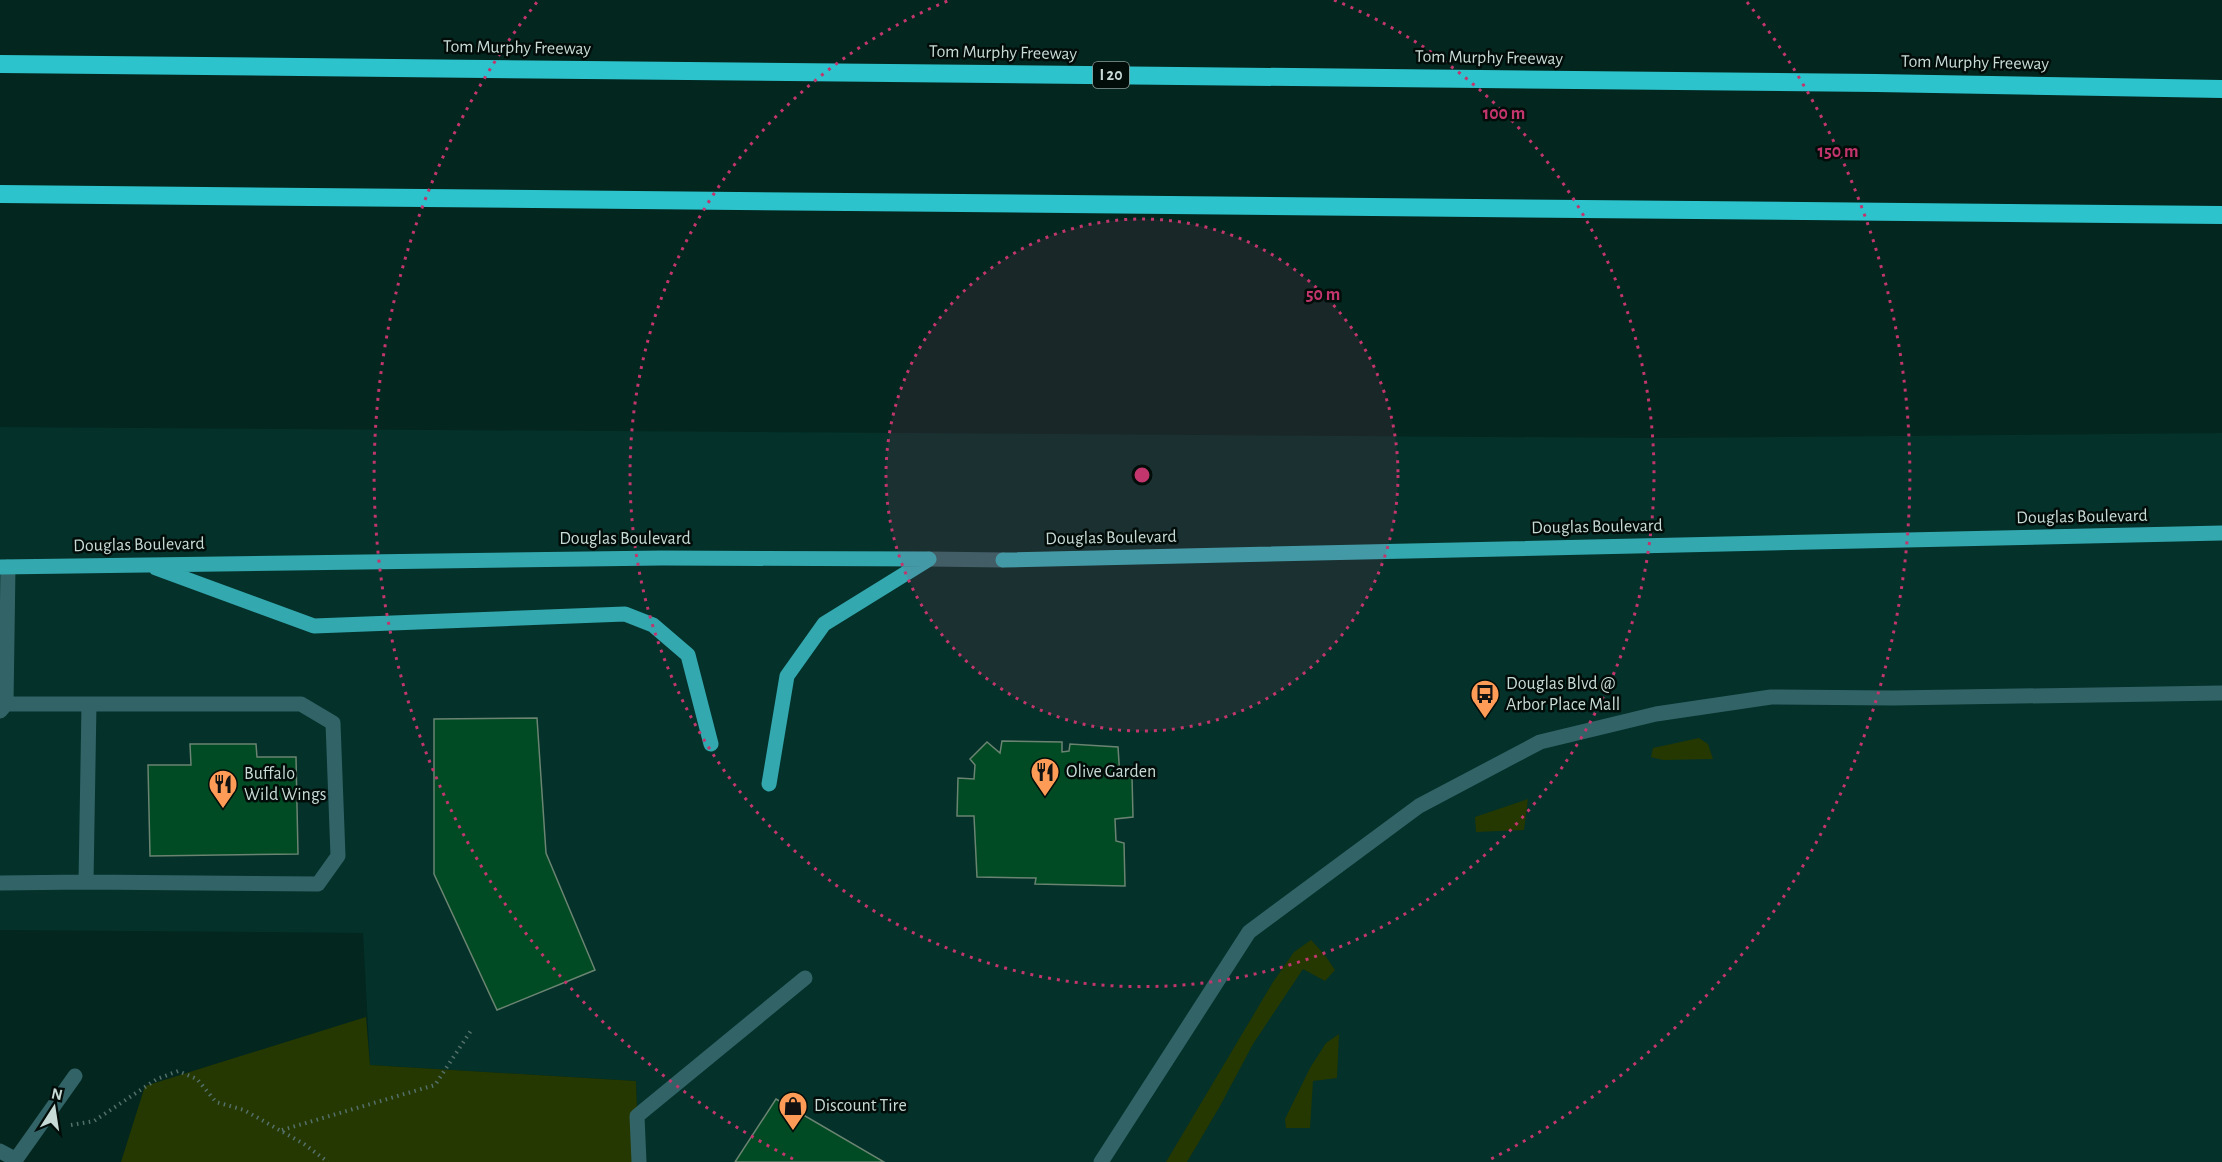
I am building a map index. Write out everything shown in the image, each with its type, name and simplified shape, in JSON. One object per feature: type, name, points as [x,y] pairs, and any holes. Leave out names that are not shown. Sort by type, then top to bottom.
[{"type":"highway","name":"Tom Murphy Freeway","points":[[0,64],[1864,82],[2222,89]]},
{"type":"highway","points":[[0,194],[2222,215]]},
{"type":"main road","name":"Douglas Boulevard","points":[[1004,560],[2222,533]]},
{"type":"main road","name":"Douglas Boulevard","points":[[4,567],[639,558],[929,559]]},
{"type":"main road","points":[[769,784],[787,676],[824,624],[929,559]]},
{"type":"main road","points":[[147,565],[314,626],[625,614],[653,625],[688,655],[711,744]]},
{"type":"street","name":"Douglas Boulevard","points":[[929,559],[1004,560]]},
{"type":"street","points":[[0,883],[318,884],[338,856],[333,723],[301,704],[2,706],[4,567]]},
{"type":"street","points":[[1101,1162],[1249,932],[1419,806],[1540,742],[1656,714],[1771,697],[1893,698],[2222,693]]},
{"type":"street","points":[[86,882],[89,704]]},
{"type":"street","points":[[639,1162],[637,1116],[805,978]]},
{"type":"street","points":[[0,1151],[15,1161],[75,1076]]},
{"type":"path","points":[[281,1130],[435,1085],[472,1029]]},
{"type":"path","points":[[37,1130],[94,1121],[157,1078],[178,1071],[197,1079],[216,1102],[244,1110],[304,1143],[328,1162]]},
{"type":"shaded area","points":[[0,427],[1657,438],[2222,433],[2222,1162],[639,1162],[636,1081],[370,1065],[363,933],[0,930]]},
{"type":"green space","points":[[1699,738],[1708,744],[1713,759],[1663,760],[1651,757],[1653,748]]},
{"type":"green space","points":[[1528,799],[1524,830],[1476,832],[1475,817]]},
{"type":"green space","points":[[1311,940],[1335,970],[1325,981],[1303,969],[1253,1044],[1187,1162],[1166,1162],[1273,982],[1294,952]]},
{"type":"green space","points":[[366,1017],[370,1065],[636,1081],[639,1162],[121,1162],[145,1086]]},
{"type":"green space","points":[[1339,1034],[1337,1078],[1313,1081],[1310,1128],[1286,1128],[1285,1119],[1310,1068],[1326,1043]]},
{"type":"building","points":[[537,718],[546,853],[595,970],[497,1010],[434,874],[434,719]]},
{"type":"building","name":"Olive Garden","points":[[1002,741],[1062,742],[1062,752],[1069,751],[1070,744],[1118,747],[1120,777],[1132,777],[1133,817],[1115,819],[1116,841],[1124,843],[1125,886],[1035,884],[1036,878],[977,877],[974,816],[957,816],[958,778],[974,779],[975,765],[970,759],[987,742],[1000,753]]},
{"type":"building","name":"Buffalo Wild Wings","points":[[190,744],[256,744],[257,757],[296,757],[298,854],[150,856],[148,765],[191,765]]},
{"type":"building","name":"Discount Tire","points":[[776,1099],[884,1162],[735,1162]]},
{"type":"place","name":"Douglas Blvd @ Arbor Place Mall","points":[[1485,720]]},
{"type":"place","name":"Olive Garden","points":[[1045,798]]},
{"type":"place","name":"Buffalo Wild Wings","points":[[223,810]]},
{"type":"place","name":"Discount Tire","points":[[793,1132]]}]
